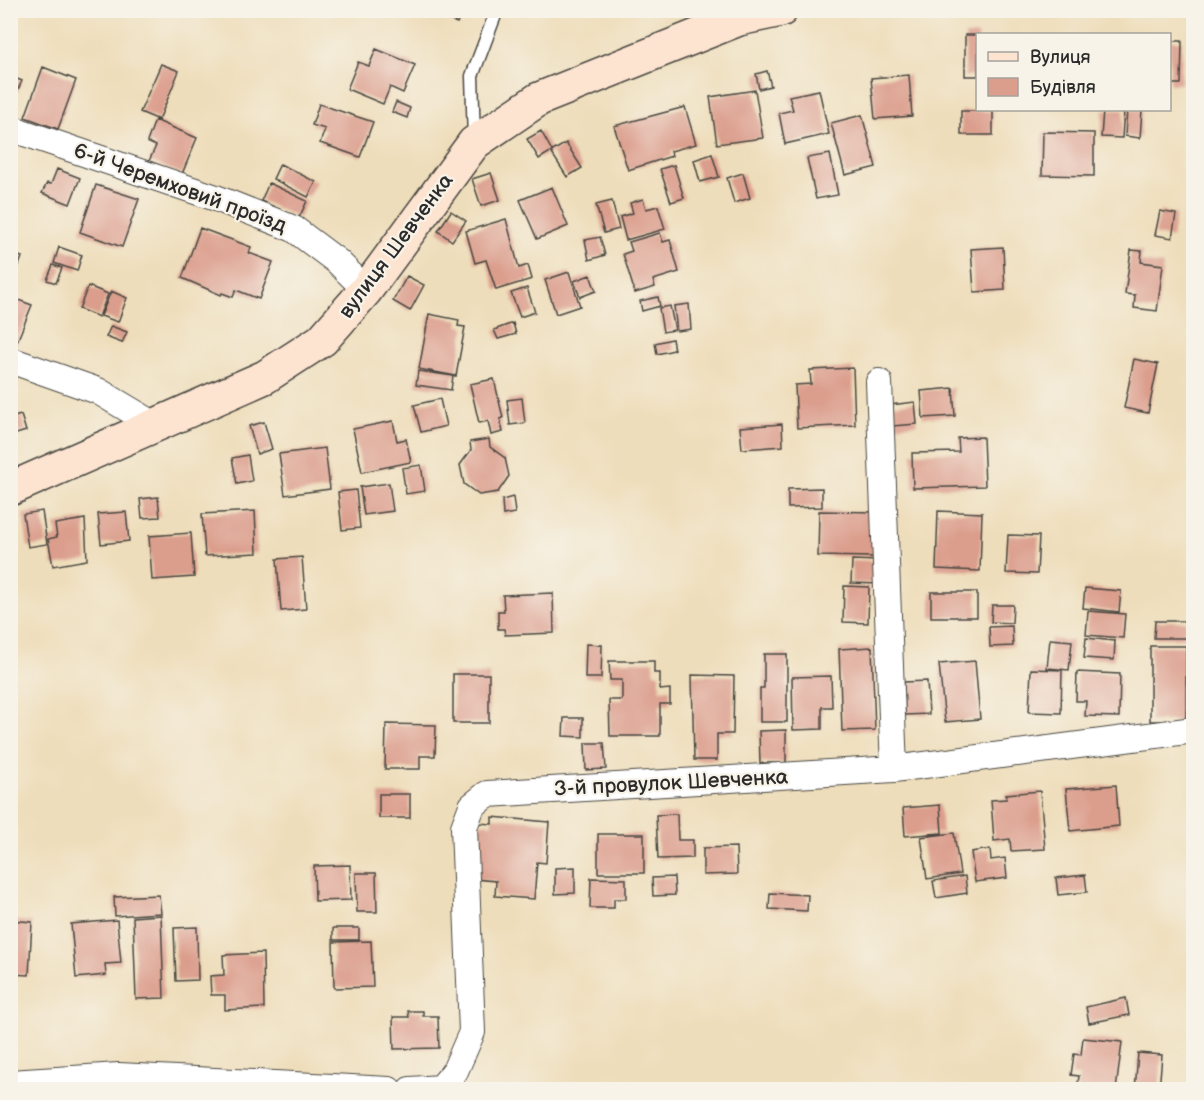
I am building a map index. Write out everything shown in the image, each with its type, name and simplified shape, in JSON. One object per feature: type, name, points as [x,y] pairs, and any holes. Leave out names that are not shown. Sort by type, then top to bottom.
[{"type":"street","name":"вулиця Шевченка","points":[[10,489],[265,377],[322,340],[366,290],[474,143],[539,99],[738,19],[782,10]]},
{"type":"street","name":"6-й Черемховий проїзд","points":[[10,128],[216,198],[294,229],[338,261],[366,290]]},
{"type":"street","points":[[10,360],[98,391],[155,425]]},
{"type":"street","points":[[879,382],[894,770]]},
{"type":"street","name":"3-й провулок Шевченка","points":[[410,1089],[441,1089],[454,1071],[472,1032],[464,827],[472,806],[487,794],[894,770],[1194,730]]},
{"type":"street","points":[[10,1083],[119,1076],[388,1089]]},
{"type":"lane","points":[[474,143],[471,76],[496,10]]},
{"type":"building","points":[[435,10],[463,10],[457,23],[434,14]]},
{"type":"building","points":[[1166,10],[1186,10],[1186,14],[1166,15]]},
{"type":"building","points":[[965,35],[976,35],[976,76],[965,76]]},
{"type":"building","points":[[1171,41],[1182,41],[1181,84],[1171,84]]},
{"type":"building","points":[[376,49],[415,65],[403,93],[390,87],[383,104],[347,89],[358,62],[369,66]]},
{"type":"building","points":[[161,64],[179,71],[159,120],[140,112]]},
{"type":"building","points":[[43,67],[76,80],[58,129],[25,117]]},
{"type":"building","points":[[767,71],[771,86],[759,89],[756,74]]},
{"type":"building","points":[[909,75],[912,116],[875,119],[871,78]]},
{"type":"building","points":[[10,76],[22,81],[10,107]]},
{"type":"building","points":[[755,90],[763,138],[717,144],[710,97]]},
{"type":"building","points":[[819,90],[829,134],[785,144],[779,113],[793,110],[789,96]]},
{"type":"building","points":[[396,102],[410,108],[407,118],[392,112]]},
{"type":"building","points":[[319,104],[373,122],[360,157],[320,143],[325,129],[312,125]]},
{"type":"building","points":[[685,107],[696,144],[671,151],[672,156],[628,170],[614,126]]},
{"type":"building","points":[[961,111],[993,111],[993,135],[961,135]]},
{"type":"building","points":[[1103,111],[1124,111],[1122,138],[1101,137]]},
{"type":"building","points":[[1127,111],[1142,111],[1140,138],[1125,136]]},
{"type":"building","points":[[862,115],[876,167],[845,175],[831,123]]},
{"type":"building","points":[[155,120],[197,138],[182,174],[149,161],[156,146],[147,142]]},
{"type":"building","points":[[541,131],[552,151],[539,159],[527,139]]},
{"type":"building","points":[[1043,132],[1094,133],[1094,176],[1042,175]]},
{"type":"building","points":[[566,143],[582,168],[567,177],[551,152]]},
{"type":"building","points":[[712,154],[719,177],[700,182],[694,160]]},
{"type":"building","points":[[830,154],[838,195],[816,199],[807,158]]},
{"type":"building","points":[[280,164],[316,182],[308,197],[273,179]]},
{"type":"building","points":[[674,165],[684,198],[671,202],[660,169]]},
{"type":"building","points":[[57,169],[80,178],[70,204],[42,193],[47,183],[51,184]]},
{"type":"building","points":[[491,173],[500,200],[481,206],[472,179]]},
{"type":"building","points":[[743,173],[750,198],[734,203],[727,178]]},
{"type":"building","points":[[269,183],[307,201],[299,218],[261,201]]},
{"type":"building","points":[[96,185],[139,199],[122,247],[80,232]]},
{"type":"building","points":[[552,187],[568,226],[537,239],[520,200]]},
{"type":"building","points":[[643,199],[646,209],[658,206],[665,229],[626,240],[620,217],[633,213],[630,203]]},
{"type":"building","points":[[612,201],[619,229],[604,233],[596,205]]},
{"type":"building","points":[[451,211],[466,221],[452,241],[438,231]]},
{"type":"building","points":[[1160,211],[1176,214],[1172,238],[1155,235]]},
{"type":"building","points":[[506,219],[519,268],[528,265],[532,279],[496,290],[486,260],[475,263],[466,231]]},
{"type":"building","points":[[200,228],[251,247],[249,253],[273,262],[259,299],[236,290],[233,297],[222,293],[221,295],[182,278]]},
{"type":"building","points":[[660,233],[663,242],[670,240],[679,272],[653,280],[655,287],[635,293],[623,254],[632,251],[629,242]]},
{"type":"building","points":[[600,237],[605,255],[589,260],[585,240]]},
{"type":"building","points":[[59,247],[82,255],[77,271],[54,263]]},
{"type":"building","points":[[1003,247],[1005,290],[974,292],[971,249]]},
{"type":"building","points":[[1131,250],[1142,251],[1141,262],[1163,265],[1157,311],[1134,308],[1135,295],[1125,294]]},
{"type":"building","points":[[10,253],[22,257],[18,268],[10,265]]},
{"type":"building","points":[[53,265],[62,268],[56,283],[47,280]]},
{"type":"building","points":[[569,272],[580,306],[556,314],[545,280]]},
{"type":"building","points":[[590,275],[596,291],[580,297],[574,281]]},
{"type":"building","points":[[407,276],[424,285],[410,311],[393,301]]},
{"type":"building","points":[[88,286],[108,294],[99,317],[79,309]]},
{"type":"building","points":[[527,288],[535,312],[520,317],[511,293]]},
{"type":"building","points":[[111,291],[127,298],[118,322],[101,316]]},
{"type":"building","points":[[10,297],[32,305],[10,359]]},
{"type":"building","points":[[658,297],[660,306],[642,311],[640,301]]},
{"type":"building","points":[[689,304],[691,329],[677,331],[674,306]]},
{"type":"building","points":[[670,306],[675,330],[663,332],[659,308]]},
{"type":"building","points":[[429,314],[459,320],[458,326],[465,327],[456,376],[419,369]]},
{"type":"building","points":[[513,323],[516,334],[498,339],[494,330]]},
{"type":"building","points":[[111,326],[127,332],[122,343],[106,337]]},
{"type":"building","points":[[672,339],[674,350],[657,354],[655,343]]},
{"type":"building","points":[[1134,359],[1158,364],[1148,413],[1124,408]]},
{"type":"building","points":[[853,368],[855,425],[797,428],[795,385],[811,384],[810,370]]},
{"type":"building","points":[[418,371],[453,376],[451,390],[416,385]]},
{"type":"building","points":[[494,379],[503,418],[500,419],[503,432],[491,435],[488,421],[479,423],[470,384]]},
{"type":"building","points":[[953,388],[955,416],[923,418],[921,391]]},
{"type":"building","points":[[522,398],[525,423],[510,425],[507,400]]},
{"type":"building","points":[[440,399],[446,426],[421,432],[414,405]]},
{"type":"building","points":[[915,402],[917,424],[892,426],[890,405]]},
{"type":"building","points":[[21,415],[26,431],[10,436],[10,418]]},
{"type":"building","points":[[393,421],[397,441],[406,439],[411,462],[362,472],[353,429]]},
{"type":"building","points":[[264,422],[272,449],[257,454],[249,426]]},
{"type":"building","points":[[782,424],[783,446],[742,449],[740,427]]},
{"type":"building","points":[[983,437],[985,486],[913,488],[912,453],[959,452],[958,438]]},
{"type":"building","points":[[489,439],[490,447],[505,458],[509,476],[498,492],[479,495],[464,484],[460,465],[471,450],[470,442]]},
{"type":"building","points":[[325,448],[330,489],[285,495],[279,454]]},
{"type":"building","points":[[248,455],[252,481],[237,484],[232,458]]},
{"type":"building","points":[[421,465],[425,491],[406,494],[402,468]]},
{"type":"building","points":[[389,483],[393,511],[364,515],[360,487]]},
{"type":"building","points":[[822,488],[822,507],[788,508],[788,489]]},
{"type":"building","points":[[356,490],[360,528],[342,530],[338,492]]},
{"type":"building","points":[[158,497],[160,517],[142,518],[140,499]]},
{"type":"building","points":[[513,497],[515,513],[503,515],[502,500]]},
{"type":"building","points":[[42,511],[47,544],[28,547],[23,514]]},
{"type":"building","points":[[255,511],[257,553],[205,556],[202,514]]},
{"type":"building","points":[[819,511],[875,512],[874,557],[818,556]]},
{"type":"building","points":[[938,511],[982,513],[980,571],[936,569]]},
{"type":"building","points":[[126,512],[129,541],[101,544],[98,514]]},
{"type":"building","points":[[85,519],[87,560],[53,566],[48,539],[57,537],[55,524]]},
{"type":"building","points":[[191,533],[194,577],[152,580],[149,536]]},
{"type":"building","points":[[1008,535],[1039,536],[1037,574],[1006,573]]},
{"type":"building","points":[[302,557],[306,609],[281,611],[277,559]]},
{"type":"building","points":[[852,560],[880,561],[879,584],[851,583]]},
{"type":"building","points":[[844,586],[869,587],[868,623],[843,622]]},
{"type":"building","points":[[1085,588],[1121,591],[1119,612],[1083,608]]},
{"type":"building","points":[[931,592],[977,592],[977,617],[931,617]]},
{"type":"building","points":[[553,593],[554,633],[505,635],[504,629],[498,629],[498,611],[504,611],[503,595]]},
{"type":"building","points":[[992,605],[1013,605],[1012,623],[991,622]]},
{"type":"building","points":[[1088,611],[1125,614],[1123,638],[1086,635]]},
{"type":"building","points":[[1155,621],[1186,621],[1186,638],[1154,638]]},
{"type":"building","points":[[1012,626],[1013,646],[990,647],[989,627]]},
{"type":"building","points":[[1086,638],[1115,641],[1114,660],[1084,658]]},
{"type":"building","points":[[1050,639],[1072,641],[1069,670],[1047,668]]},
{"type":"building","points":[[586,644],[602,645],[601,678],[585,678]]},
{"type":"building","points":[[1150,646],[1186,646],[1186,721],[1150,721]]},
{"type":"building","points":[[872,647],[875,730],[842,731],[839,649]]},
{"type":"building","points":[[764,654],[787,654],[787,722],[760,722],[760,688],[764,688]]},
{"type":"building","points":[[609,661],[654,661],[654,673],[660,673],[660,690],[670,689],[670,704],[660,704],[660,736],[610,736],[609,700],[622,700],[622,680],[610,680]]},
{"type":"building","points":[[975,661],[980,719],[945,722],[939,664]]},
{"type":"building","points":[[1031,669],[1062,670],[1061,713],[1029,712]]},
{"type":"building","points":[[1077,672],[1120,674],[1119,717],[1085,716],[1086,701],[1076,701]]},
{"type":"building","points":[[453,674],[489,674],[489,723],[453,723]]},
{"type":"building","points":[[692,675],[734,676],[733,734],[717,734],[717,760],[694,760]]},
{"type":"building","points":[[831,676],[832,707],[822,707],[822,729],[793,730],[792,677]]},
{"type":"building","points":[[927,681],[929,714],[905,715],[904,682]]},
{"type":"building","points":[[564,718],[583,718],[583,737],[563,736]]},
{"type":"building","points":[[386,724],[436,725],[435,756],[420,756],[420,769],[385,769]]},
{"type":"building","points":[[786,730],[786,763],[760,763],[759,731]]},
{"type":"building","points":[[585,743],[604,743],[606,769],[586,770]]},
{"type":"building","points":[[1116,785],[1119,826],[1070,831],[1066,789]]},
{"type":"building","points":[[1040,791],[1045,849],[1011,851],[1010,839],[994,841],[991,800],[1006,799],[1006,794]]},
{"type":"building","points":[[379,794],[410,794],[410,818],[379,818]]},
{"type":"building","points":[[940,805],[942,833],[905,836],[903,808]]},
{"type":"building","points":[[677,814],[678,840],[693,840],[693,858],[658,859],[656,815]]},
{"type":"building","points":[[492,817],[549,822],[546,863],[537,862],[534,899],[495,896],[496,881],[474,879],[478,823],[492,824]]},
{"type":"building","points":[[954,833],[960,874],[927,879],[921,837]]},
{"type":"building","points":[[598,834],[644,834],[644,873],[598,873]]},
{"type":"building","points":[[736,847],[737,874],[703,875],[703,848]]},
{"type":"building","points":[[990,849],[991,860],[1005,858],[1007,878],[975,882],[971,852]]},
{"type":"building","points":[[350,865],[351,900],[315,901],[314,866]]},
{"type":"building","points":[[575,867],[575,893],[555,894],[555,868]]},
{"type":"building","points":[[356,873],[376,873],[377,912],[357,912]]},
{"type":"building","points":[[1085,875],[1087,892],[1058,895],[1056,878]]},
{"type":"building","points":[[965,876],[967,893],[936,898],[933,881]]},
{"type":"building","points":[[674,877],[675,895],[653,896],[652,878]]},
{"type":"building","points":[[591,878],[626,879],[626,899],[614,899],[614,908],[590,908]]},
{"type":"building","points":[[770,893],[808,895],[807,911],[769,909]]},
{"type":"building","points":[[159,895],[161,913],[115,916],[114,897]]},
{"type":"building","points":[[161,915],[164,998],[136,999],[133,917]]},
{"type":"building","points":[[10,920],[32,922],[29,975],[10,974]]},
{"type":"building","points":[[117,920],[121,963],[105,964],[106,975],[76,978],[71,924]]},
{"type":"building","points":[[197,927],[198,980],[176,981],[174,928]]},
{"type":"building","points":[[333,928],[359,928],[359,940],[333,940]]},
{"type":"building","points":[[371,941],[373,987],[334,988],[333,942]]},
{"type":"building","points":[[263,953],[264,1008],[225,1010],[225,995],[211,995],[210,976],[224,975],[223,955]]},
{"type":"building","points":[[1126,998],[1129,1015],[1089,1023],[1086,1007]]},
{"type":"building","points":[[408,1011],[423,1011],[423,1016],[438,1016],[439,1048],[394,1049],[393,1017],[409,1017]]},
{"type":"building","points":[[1083,1038],[1122,1042],[1116,1090],[1077,1090],[1079,1076],[1071,1075],[1074,1054],[1081,1055]]},
{"type":"building","points":[[1138,1053],[1162,1055],[1159,1090],[1135,1090]]},
{"type":"building","points":[[1192,1064],[1194,1090],[1189,1090]]}]
